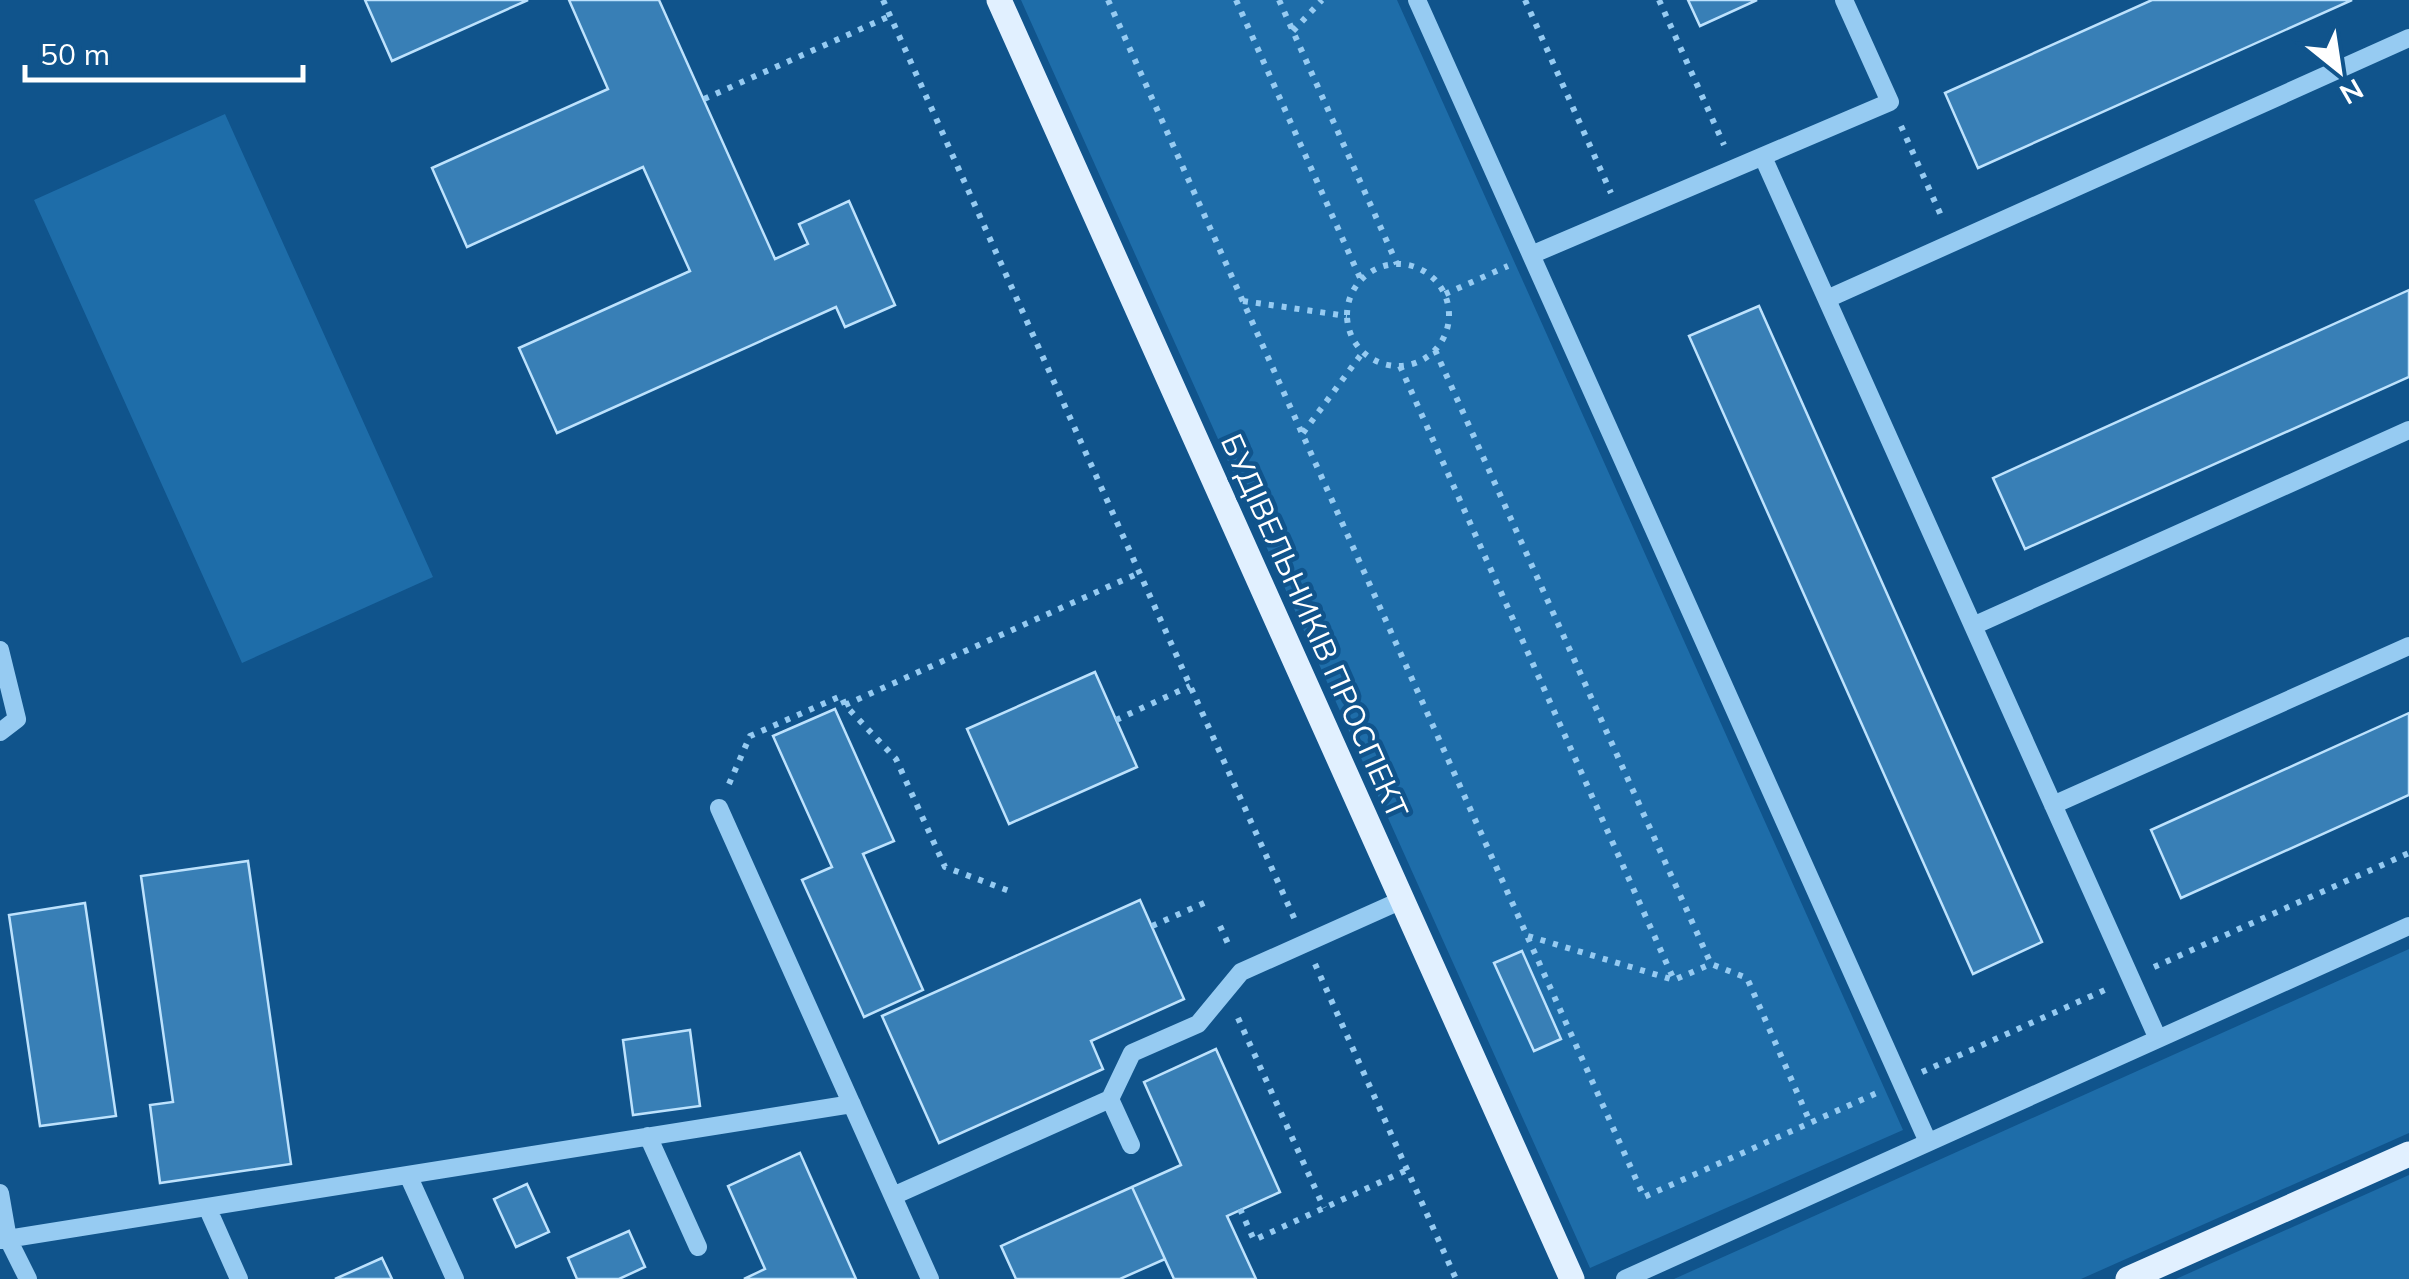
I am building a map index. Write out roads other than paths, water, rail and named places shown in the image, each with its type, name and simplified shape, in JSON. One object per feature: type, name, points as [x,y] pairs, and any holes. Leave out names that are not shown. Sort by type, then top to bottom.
[{"type":"main road","name":"БУДІВЕЛЬНИКІВ ПРОСПЕКТ","points":[[999,0],[1572,1279]]},
{"type":"main road","points":[[2128,1279],[2409,1154]]},
{"type":"street","points":[[1417,0],[1928,1142]]},
{"type":"street","points":[[1532,256],[1890,102],[1844,0]]},
{"type":"street","points":[[1827,299],[2409,38]]},
{"type":"street","points":[[1763,157],[2158,1039]]},
{"type":"street","points":[[1973,626],[2409,430]]},
{"type":"street","points":[[2053,805],[2409,646]]},
{"type":"street","points":[[0,650],[17,719],[0,732]]},
{"type":"street","points":[[718,808],[930,1279]]},
{"type":"street","points":[[893,1196],[1110,1099],[1132,1053],[1198,1024],[1241,972],[1402,900]]},
{"type":"street","points":[[1624,1279],[2409,926]]},
{"type":"street","points":[[1110,1099],[1131,1144]]},
{"type":"street","points":[[4,1240],[852,1104]]},
{"type":"street","points":[[648,1136],[698,1247]]},
{"type":"street","points":[[408,1174],[455,1279]]},
{"type":"street","points":[[0,1193],[4,1240],[28,1279]]},
{"type":"street","points":[[207,1207],[239,1279]]}]
